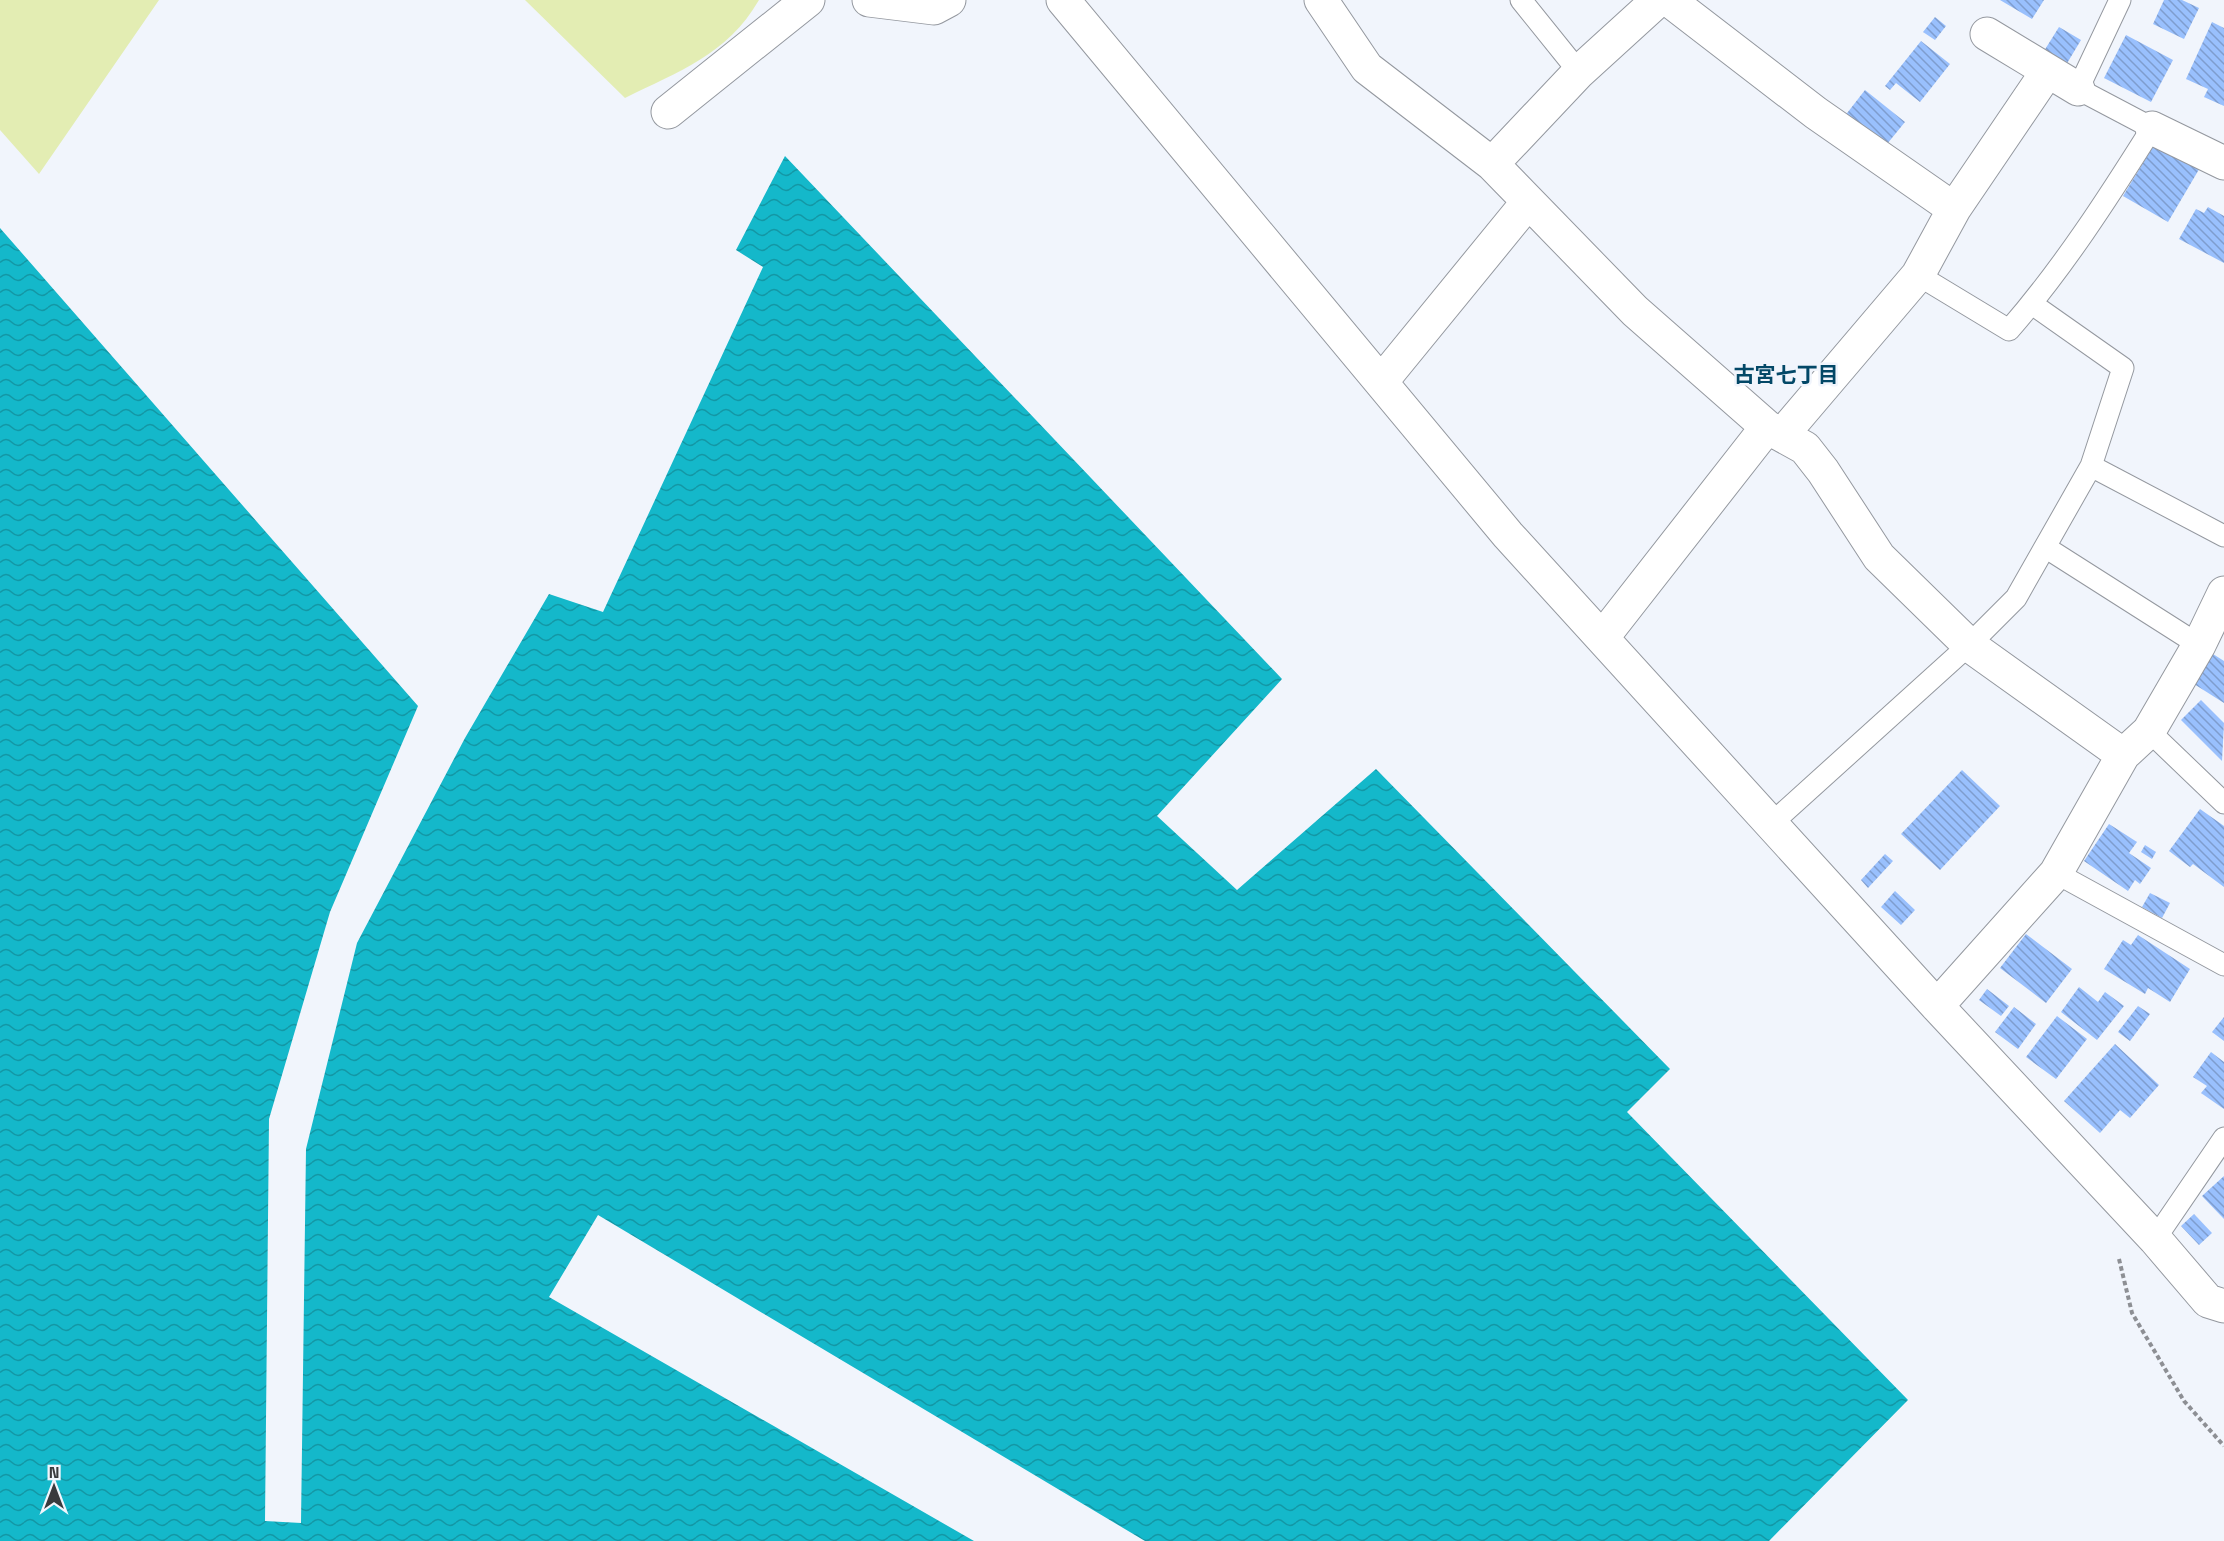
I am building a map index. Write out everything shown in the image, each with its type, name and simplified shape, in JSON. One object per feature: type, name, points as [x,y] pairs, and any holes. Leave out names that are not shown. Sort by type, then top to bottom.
[{"type":"street","points":[[668,112],[808,0]]},
{"type":"street","points":[[870,0],[910,3],[934,8],[949,0]]},
{"type":"street","points":[[1063,0],[1508,535],[1937,1006],[2156,1239],[2208,1301],[2224,1306]]},
{"type":"street","points":[[1492,164],[1579,72],[1658,0]]},
{"type":"street","points":[[1669,0],[1816,113],[1954,209]]},
{"type":"street","points":[[1323,1],[1367,68],[1492,164],[1635,312],[1774,431],[1805,448],[1879,557],[1969,645],[2123,755]]},
{"type":"street","points":[[1987,34],[2078,89]]},
{"type":"street","points":[[1602,638],[1774,431],[1918,275],[1954,209],[2047,72]]},
{"type":"street","points":[[2152,128],[2224,163]]},
{"type":"street","points":[[1381,382],[1528,202]]},
{"type":"street","points":[[1937,1006],[2056,873],[2123,755],[2149,731],[2199,645],[2224,593]]},
{"type":"lane","points":[[1521,0],[1579,72]]},
{"type":"lane","points":[[1918,275],[2009,330],[2032,304],[2105,203],[2152,128],[2078,89],[2120,0]]},
{"type":"lane","points":[[1771,824],[1969,645],[2016,598],[2091,466],[2123,368],[2032,304]]},
{"type":"lane","points":[[2091,466],[2224,536]]},
{"type":"lane","points":[[2045,547],[2199,645]]},
{"type":"lane","points":[[2149,731],[2224,803]]},
{"type":"lane","points":[[2056,873],[2224,965]]},
{"type":"lane","points":[[2156,1239],[2224,1138]]},
{"type":"path","points":[[2114,1194],[2114,1237],[2133,1313],[2184,1401],[2224,1446]]},
{"type":"green space","points":[[0,0],[159,0],[39,174],[0,130]]},
{"type":"green space","points":[[525,0],[759,0],[732,35],[717,48],[683,70],[625,98]]},
{"type":"water","points":[[785,156],[1282,679],[1157,816],[1237,890],[1376,769],[1670,1069],[1627,1112],[1908,1400],[1769,1541],[1145,1541],[598,1215],[549,1297],[974,1541],[0,1541],[0,228],[418,706],[330,912],[269,1119],[265,1521],[301,1523],[306,1149],[357,943],[465,738],[549,594],[603,612],[763,267],[736,250]]},
{"type":"building","points":[[2000,0],[2044,0],[2032,19]]},
{"type":"building","points":[[2164,0],[2182,0],[2199,8],[2184,39],[2153,24]]},
{"type":"building","points":[[1935,17],[1946,26],[1935,40],[1923,32]]},
{"type":"building","points":[[2212,22],[2224,28],[2224,106],[2204,97],[2208,89],[2186,79]]},
{"type":"building","points":[[2059,27],[2081,40],[2066,65],[2044,51]]},
{"type":"building","points":[[2126,35],[2173,60],[2151,102],[2104,78]]},
{"type":"building","points":[[1921,41],[1950,64],[1920,102],[1896,83],[1890,90],[1885,86]]},
{"type":"building","points":[[1865,90],[1905,122],[1883,149],[1844,117]]},
{"type":"building","points":[[2157,140],[2201,166],[2168,222],[2123,196]]},
{"type":"building","points":[[2208,207],[2224,216],[2224,263],[2179,239],[2196,209],[2204,213]]},
{"type":"building","points":[[2213,654],[2224,661],[2224,703],[2194,684]]},
{"type":"building","points":[[2201,700],[2224,723],[2222,761],[2181,720]]},
{"type":"building","points":[[1962,770],[2000,806],[1940,870],[1901,834]]},
{"type":"building","points":[[2200,809],[2224,826],[2224,887],[2193,864],[2190,867],[2169,851]]},
{"type":"building","points":[[2109,824],[2137,842],[2129,853],[2151,868],[2140,884],[2135,880],[2128,891],[2084,861]]},
{"type":"building","points":[[2145,845],[2156,852],[2152,859],[2141,852]]},
{"type":"building","points":[[1885,854],[1893,861],[1868,888],[1861,880]]},
{"type":"building","points":[[1895,891],[1915,910],[1901,925],[1881,907]]},
{"type":"building","points":[[2150,893],[2170,903],[2162,918],[2142,907]]},
{"type":"building","points":[[2026,934],[2072,969],[2046,1003],[2000,968]]},
{"type":"building","points":[[2138,935],[2190,969],[2170,1002],[2148,988],[2145,994],[2104,969],[2123,940],[2131,945]]},
{"type":"building","points":[[2079,987],[2098,1002],[2105,992],[2124,1006],[2097,1040],[2061,1012]]},
{"type":"building","points":[[1987,989],[2009,1006],[2001,1016],[1979,1000]]},
{"type":"building","points":[[2138,1006],[2150,1014],[2130,1041],[2118,1032]]},
{"type":"building","points":[[2014,1007],[2036,1024],[2018,1049],[1995,1032]]},
{"type":"building","points":[[2057,1016],[2087,1039],[2056,1079],[2026,1057]]},
{"type":"building","points":[[2224,1017],[2224,1041],[2212,1032]]},
{"type":"building","points":[[2115,1044],[2159,1085],[2130,1118],[2120,1110],[2100,1133],[2064,1101]]},
{"type":"building","points":[[2211,1052],[2224,1062],[2224,1109],[2201,1093],[2207,1086],[2193,1077]]},
{"type":"building","points":[[2224,1176],[2224,1219],[2202,1196]]},
{"type":"building","points":[[2194,1214],[2212,1233],[2199,1245],[2181,1226]]},
{"type":"district","name":"古宮七丁目","points":[[1786,375]]}]
